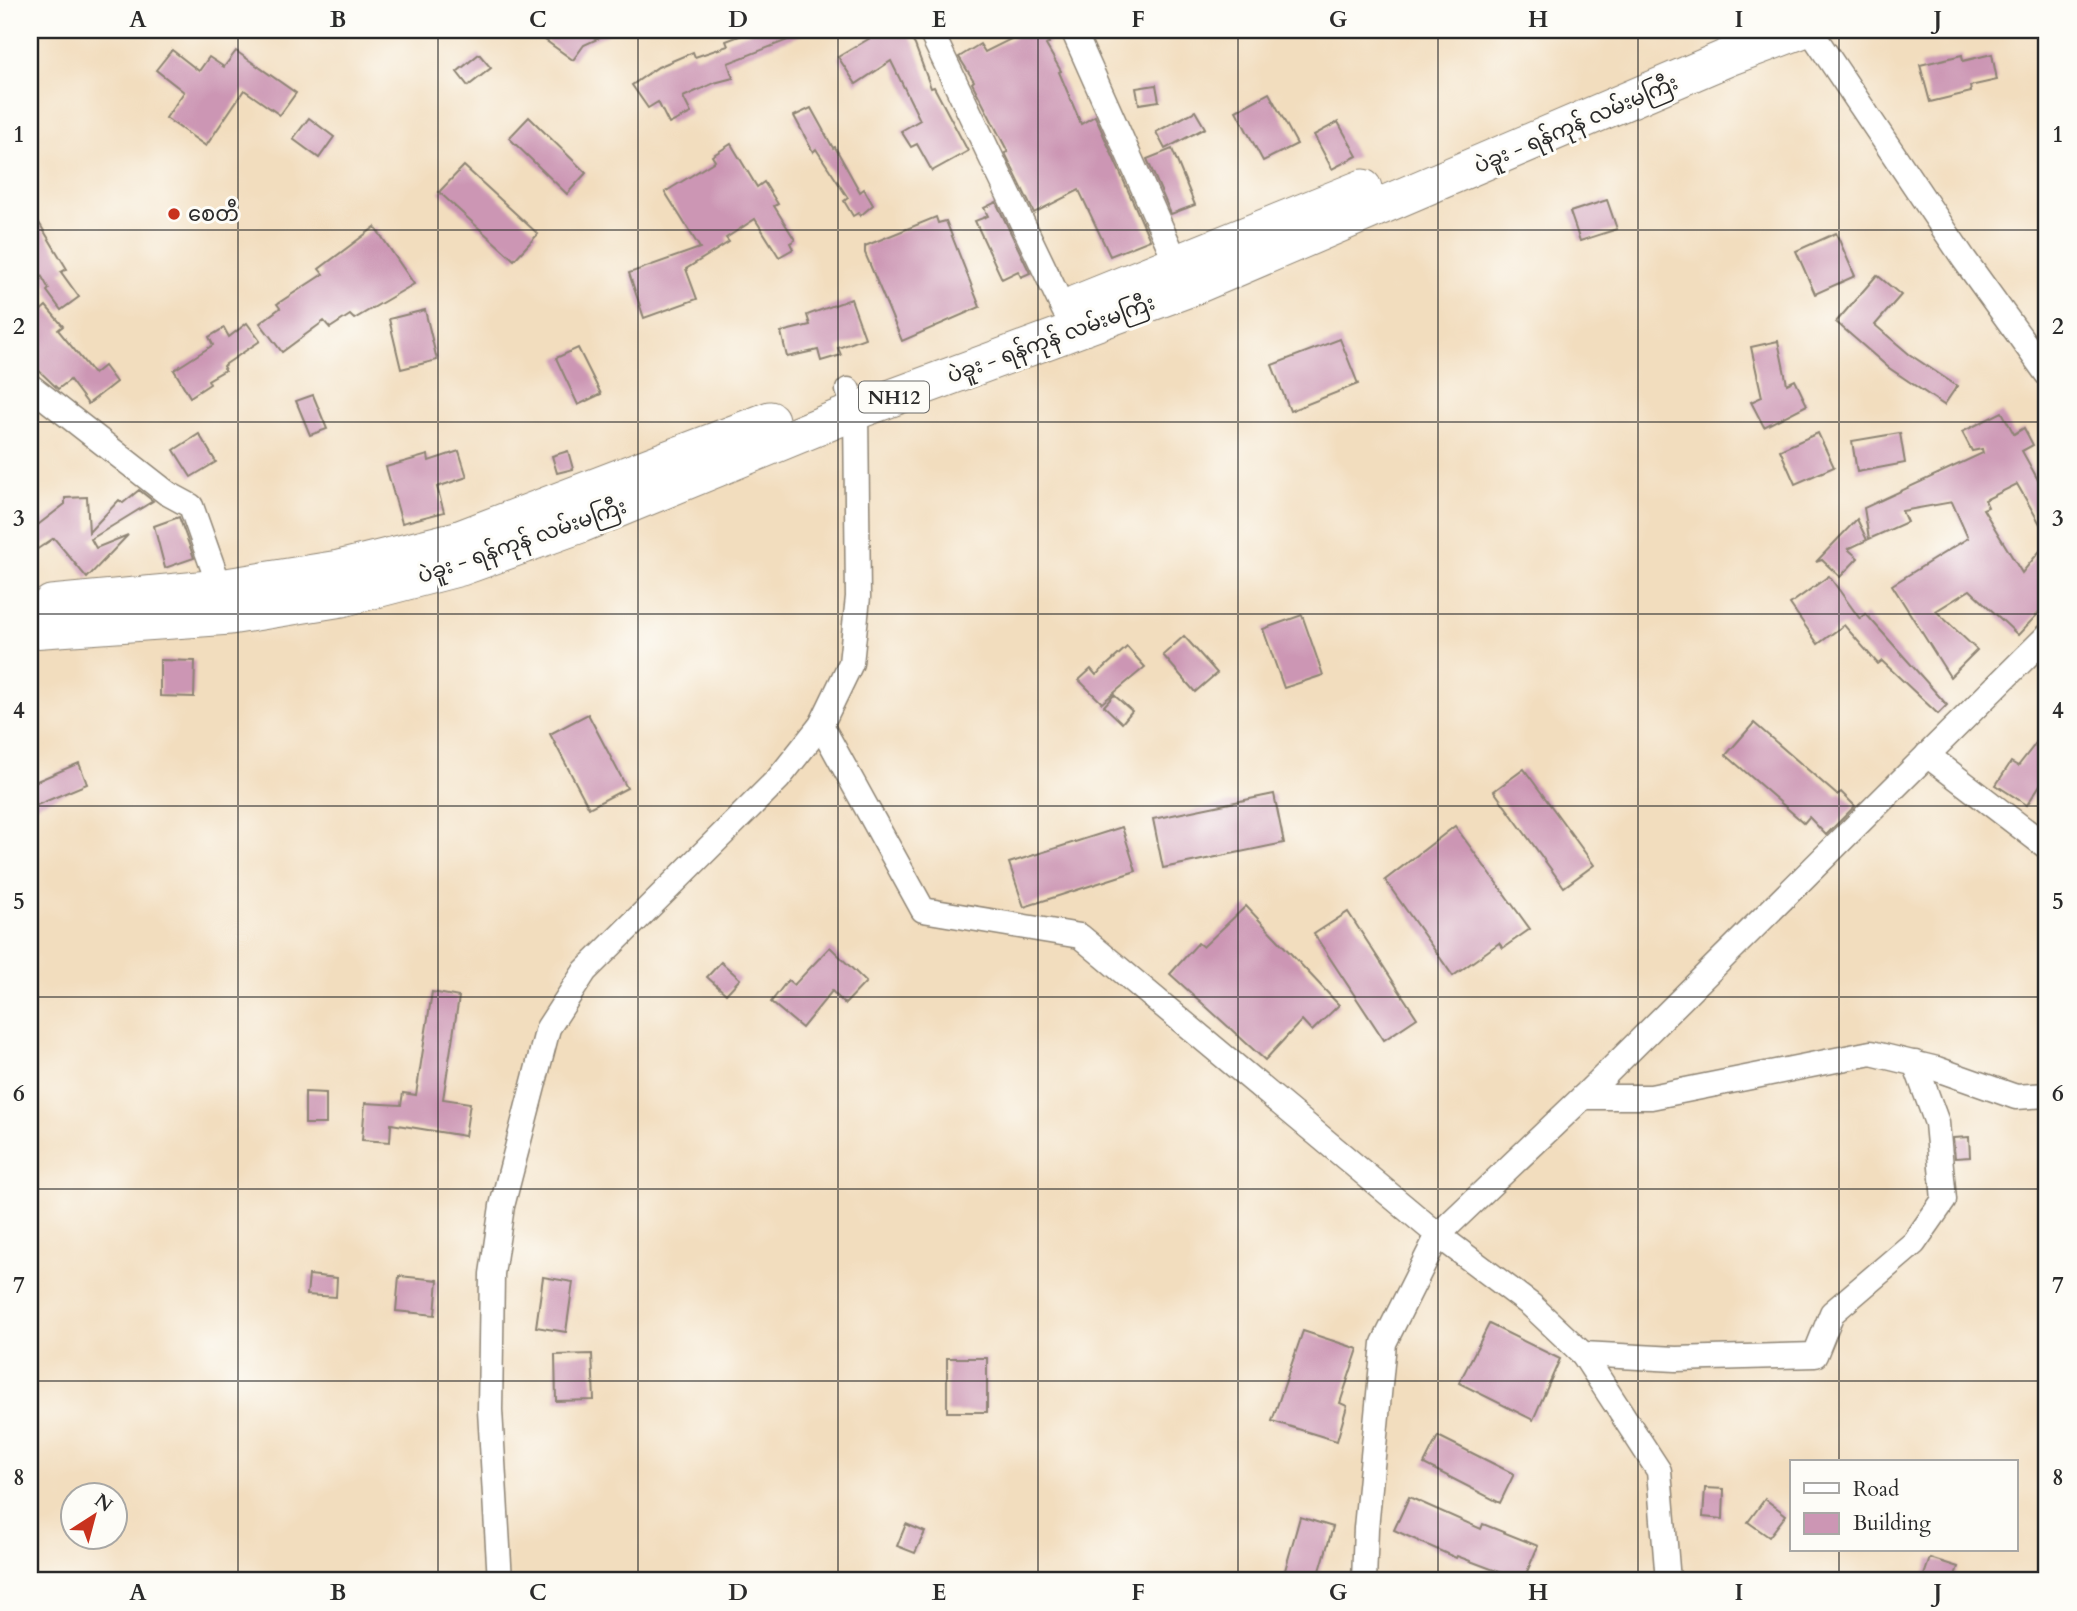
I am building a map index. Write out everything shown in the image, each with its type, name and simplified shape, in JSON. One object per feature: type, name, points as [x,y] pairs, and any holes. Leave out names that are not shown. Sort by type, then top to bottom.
[{"type":"highway","name":"ပဲခူး - ရန်ကုန် လမ်းမကြီး","points":[[852,400],[1182,275],[1801,30]]},
{"type":"highway","name":"ပဲခူး - ရန်ကုန် လမ်းမကြီး","points":[[30,606],[342,598],[461,567],[581,524],[852,400],[1064,310],[1182,275]]},
{"type":"highway","name":"ပဲခူး - ရန်ကုန် လမ်းမကြီး","points":[[30,630],[225,602]]},
{"type":"street","points":[[930,30],[1064,310]]},
{"type":"street","points":[[1073,30],[1182,275]]},
{"type":"street","points":[[1810,30],[1964,259],[2047,374]]},
{"type":"street","points":[[30,386],[167,493],[191,506],[225,602]]},
{"type":"street","points":[[500,1581],[490,1410],[492,1274],[502,1206],[548,1028],[585,971],[778,779],[821,725],[851,663],[858,597],[852,400]]},
{"type":"street","points":[[1364,1581],[1366,1528],[1384,1343],[1438,1235],[1583,1097],[2047,636]]},
{"type":"street","points":[[821,725],[923,909],[1080,936],[1438,1235],[1531,1305],[1583,1354],[1659,1471],[1668,1581]]},
{"type":"street","points":[[1927,755],[2047,847]]},
{"type":"street","points":[[1583,1097],[1651,1097],[1871,1053],[1915,1063],[2016,1097],[2047,1095]]},
{"type":"street","points":[[1583,1354],[1676,1359],[1815,1355],[1832,1313],[1914,1243],[1944,1200],[1937,1123],[1915,1063]]},
{"type":"building","points":[[531,30],[617,30],[584,45],[573,60]]},
{"type":"building","points":[[755,30],[811,31],[728,63],[733,78],[683,97],[691,113],[669,124],[658,102],[648,108],[632,85],[658,67],[693,52],[695,57],[728,46],[726,41]]},
{"type":"building","points":[[884,30],[905,30],[915,45],[931,88],[934,87],[968,151],[932,171],[917,144],[911,147],[901,131],[920,120],[891,61],[856,84],[838,57]]},
{"type":"building","points":[[1029,30],[1042,30],[1081,124],[1095,116],[1150,240],[1110,256],[1079,190],[1034,213],[1005,153],[1008,152],[972,83],[974,81],[959,57],[980,44],[985,52]]},
{"type":"building","points":[[172,50],[199,71],[209,57],[224,67],[236,51],[296,93],[280,115],[244,90],[206,146],[166,118],[184,92],[156,70]]},
{"type":"building","points":[[479,54],[491,68],[468,86],[457,72]]},
{"type":"building","points":[[1992,54],[1997,80],[1970,86],[1971,92],[1930,102],[1920,65],[1962,55],[1963,61]]},
{"type":"building","points":[[1156,85],[1159,101],[1139,104],[1136,88]]},
{"type":"building","points":[[1269,93],[1297,144],[1263,161],[1236,111]]},
{"type":"building","points":[[811,108],[860,192],[864,189],[873,205],[860,216],[858,213],[853,216],[844,201],[848,198],[816,149],[813,152],[794,116]]},
{"type":"building","points":[[1195,111],[1205,128],[1165,149],[1156,132]]},
{"type":"building","points":[[529,117],[586,173],[567,194],[509,138]]},
{"type":"building","points":[[309,118],[334,137],[319,158],[293,139]]},
{"type":"building","points":[[1338,122],[1357,156],[1332,169],[1314,135]]},
{"type":"building","points":[[731,144],[757,187],[764,182],[778,204],[774,206],[795,240],[790,243],[793,249],[779,257],[755,219],[726,238],[729,242],[686,269],[697,299],[644,318],[629,273],[700,248],[665,192],[715,161],[712,156]]},
{"type":"building","points":[[1172,149],[1195,205],[1171,214],[1147,159]]},
{"type":"building","points":[[464,166],[538,234],[514,260],[439,192]]},
{"type":"building","points":[[1607,200],[1617,229],[1580,241],[1570,212]]},
{"type":"building","points":[[996,202],[1030,273],[1021,277],[1018,271],[1002,279],[975,221],[988,216],[984,208]]},
{"type":"building","points":[[30,208],[67,269],[61,272],[79,297],[61,310],[47,291],[49,289],[30,256]]},
{"type":"building","points":[[936,217],[938,223],[946,221],[980,307],[902,341],[865,253],[865,246]]},
{"type":"building","points":[[375,227],[414,284],[354,319],[350,315],[330,328],[324,321],[282,352],[260,323],[280,308],[277,304],[323,274],[319,269]]},
{"type":"building","points":[[1836,233],[1855,276],[1815,294],[1796,251]]},
{"type":"building","points":[[1877,275],[1901,295],[1875,325],[1909,354],[1957,386],[1944,405],[1889,368],[1836,322]]},
{"type":"building","points":[[851,299],[865,338],[838,348],[841,355],[821,361],[818,350],[787,357],[781,332],[810,325],[807,315]]},
{"type":"building","points":[[46,306],[63,326],[58,330],[94,374],[104,366],[116,382],[88,404],[70,380],[58,389],[30,362],[30,320]]},
{"type":"building","points":[[425,310],[437,360],[401,369],[389,319]]},
{"type":"building","points":[[247,323],[260,341],[223,366],[225,370],[208,380],[210,384],[190,397],[174,370],[213,345],[209,337],[224,328],[229,337]]},
{"type":"building","points":[[1340,339],[1358,384],[1290,411],[1272,365]]},
{"type":"building","points":[[1778,341],[1787,384],[1795,380],[1807,405],[1764,427],[1751,402],[1762,397],[1751,347]]},
{"type":"building","points":[[578,348],[601,394],[578,405],[556,358]]},
{"type":"building","points":[[313,395],[327,429],[310,435],[296,401]]},
{"type":"building","points":[[2002,412],[2014,434],[2024,428],[2033,445],[2022,451],[2047,496],[2047,536],[2017,484],[1985,500],[1988,507],[1983,509],[2022,573],[2047,542],[2047,604],[2018,635],[1970,590],[1936,611],[1977,650],[1950,677],[1892,585],[1968,538],[1952,502],[1902,511],[1907,522],[1869,539],[1864,508],[1983,453],[1982,449],[1972,451],[1962,432]]},
{"type":"building","points":[[1818,433],[1834,467],[1795,484],[1780,450]]},
{"type":"building","points":[[1900,433],[1905,463],[1857,472],[1852,441]]},
{"type":"building","points":[[199,434],[216,462],[191,477],[174,450]]},
{"type":"building","points":[[459,451],[467,477],[437,487],[444,512],[402,523],[386,467],[428,455],[429,461]]},
{"type":"building","points":[[568,451],[573,469],[557,473],[552,456]]},
{"type":"building","points":[[139,490],[153,501],[91,539],[96,548],[128,535],[87,578],[54,538],[30,554],[30,531],[65,504],[65,498],[87,497],[89,532],[119,500],[123,503]]},
{"type":"building","points":[[179,517],[194,558],[165,568],[154,526]]},
{"type":"building","points":[[1857,519],[1867,540],[1848,549],[1858,558],[1840,577],[1822,560],[1816,562]]},
{"type":"building","points":[[1829,576],[1860,619],[1866,614],[1947,705],[1938,714],[1882,661],[1878,664],[1844,625],[1818,644],[1790,604]]},
{"type":"building","points":[[1302,615],[1323,675],[1284,688],[1263,629]]},
{"type":"building","points":[[1184,636],[1217,673],[1195,692],[1163,655]]},
{"type":"building","points":[[1127,647],[1145,667],[1102,703],[1079,680],[1091,669],[1096,675]]},
{"type":"building","points":[[160,660],[195,661],[194,697],[160,696]]},
{"type":"building","points":[[1114,695],[1132,711],[1122,723],[1104,706]]},
{"type":"building","points":[[588,714],[627,788],[589,808],[550,734]]},
{"type":"building","points":[[1754,723],[1837,795],[1841,792],[1855,806],[1826,835],[1809,817],[1804,823],[1726,755]]},
{"type":"building","points":[[2047,729],[2047,774],[2027,805],[1996,785],[2011,762],[2018,766]]},
{"type":"building","points":[[79,763],[87,784],[30,808],[30,784]]},
{"type":"building","points":[[1524,769],[1594,865],[1564,887],[1494,791]]},
{"type":"building","points":[[1274,794],[1284,843],[1163,868],[1153,819]]},
{"type":"building","points":[[1455,826],[1530,929],[1503,948],[1499,943],[1453,976],[1385,880]]},
{"type":"building","points":[[1122,827],[1136,871],[1024,907],[1009,863]]},
{"type":"building","points":[[1246,906],[1339,1005],[1312,1031],[1302,1020],[1265,1060],[1170,974],[1198,943],[1203,947]]},
{"type":"building","points":[[1348,912],[1417,1018],[1384,1040],[1314,934]]},
{"type":"building","points":[[830,947],[866,982],[845,1004],[832,991],[802,1028],[771,1002],[788,980],[794,985]]},
{"type":"building","points":[[721,962],[740,979],[726,994],[707,977]]},
{"type":"building","points":[[432,992],[459,997],[443,1099],[470,1103],[465,1136],[391,1124],[390,1142],[362,1140],[365,1103],[401,1105],[403,1093],[416,1095]]},
{"type":"building","points":[[305,1092],[326,1093],[326,1124],[305,1124]]},
{"type":"building","points":[[1969,1137],[1970,1157],[1955,1158],[1953,1138]]},
{"type":"building","points":[[309,1275],[337,1278],[336,1297],[307,1295]]},
{"type":"building","points":[[399,1276],[438,1280],[435,1315],[396,1311]]},
{"type":"building","points":[[543,1277],[573,1282],[566,1332],[536,1327]]},
{"type":"building","points":[[1489,1324],[1560,1359],[1533,1420],[1459,1383]]},
{"type":"building","points":[[1303,1331],[1358,1349],[1340,1403],[1347,1406],[1337,1441],[1272,1421]]},
{"type":"building","points":[[592,1354],[594,1400],[556,1401],[555,1355]]},
{"type":"building","points":[[947,1358],[987,1358],[987,1412],[947,1412]]},
{"type":"building","points":[[1438,1436],[1514,1474],[1500,1503],[1424,1464]]},
{"type":"building","points":[[1705,1488],[1724,1489],[1723,1519],[1703,1517]]},
{"type":"building","points":[[1409,1497],[1481,1529],[1483,1524],[1538,1546],[1523,1581],[1457,1556],[1456,1558],[1394,1530]]},
{"type":"building","points":[[1765,1499],[1786,1515],[1769,1537],[1748,1522]]},
{"type":"building","points":[[1300,1517],[1333,1527],[1317,1581],[1282,1581]]},
{"type":"building","points":[[906,1524],[925,1532],[915,1553],[897,1546]]},
{"type":"building","points":[[1930,1558],[1958,1567],[1953,1581],[1922,1581]]},
{"type":"place","name":"စေတီ","points":[[174,214]]}]
